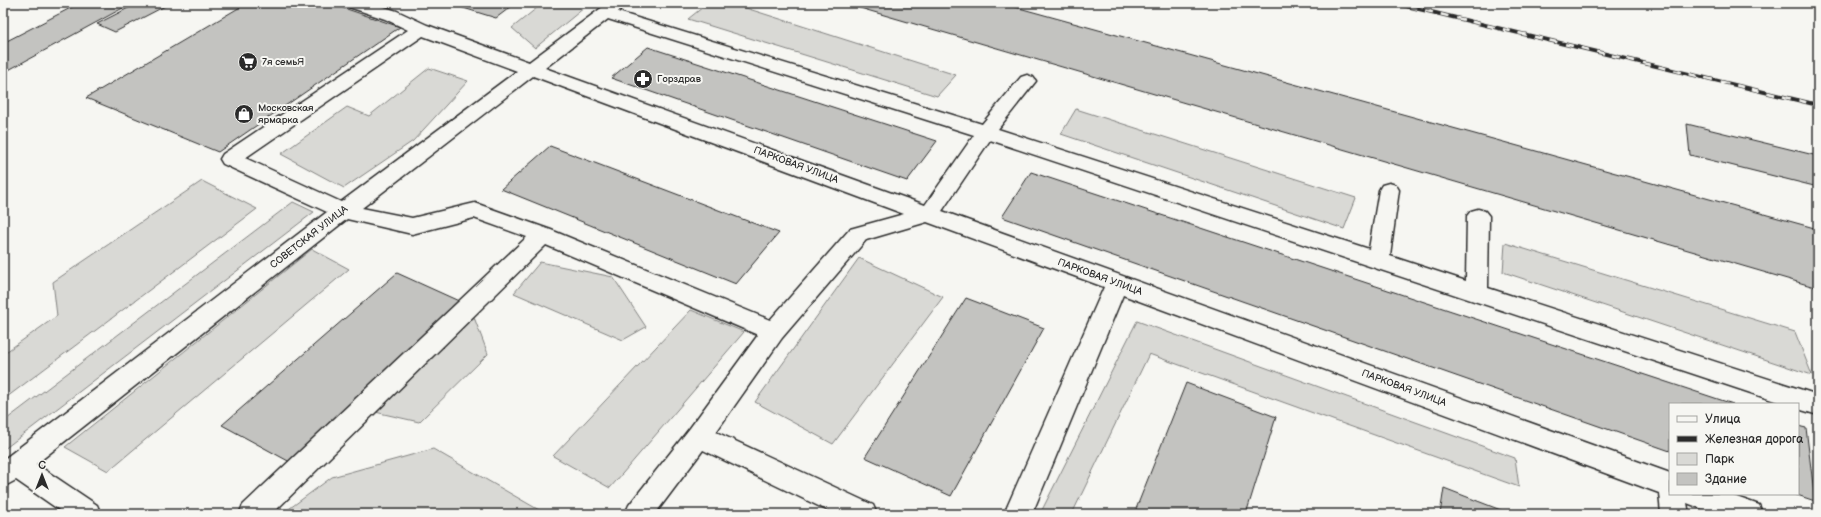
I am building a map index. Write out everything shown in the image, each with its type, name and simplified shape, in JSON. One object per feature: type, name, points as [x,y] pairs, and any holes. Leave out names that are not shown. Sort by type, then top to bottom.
[{"type":"street","name":"ПАРКОВАЯ УЛИЦА","points":[[355,3],[391,15],[421,29],[1669,485]]},
{"type":"street","points":[[611,8],[1818,405]]},
{"type":"street","name":"СОВЕТСКАЯ УЛИЦА","points":[[10,470],[343,211],[611,8]]},
{"type":"street","points":[[421,29],[230,159],[343,211],[412,226],[475,210],[543,235],[774,332]]},
{"type":"street","points":[[639,514],[699,436],[774,332],[858,234],[929,214],[986,132],[1027,81]]},
{"type":"street","points":[[1378,260],[1389,190]]},
{"type":"street","points":[[1477,292],[1478,216]]},
{"type":"street","points":[[253,514],[543,235]]},
{"type":"street","points":[[1018,514],[1117,283]]},
{"type":"street","points":[[699,436],[863,514]]},
{"type":"street","points":[[10,470],[87,514]]},
{"type":"street","points":[[1672,495],[1675,514]]},
{"type":"street","points":[[1697,495],[1749,514]]},
{"type":"green space","points":[[543,3],[590,3],[535,48],[512,28]]},
{"type":"green space","points":[[708,3],[730,3],[956,75],[937,96],[688,19]]},
{"type":"green space","points":[[429,68],[468,81],[413,141],[344,188],[281,154],[347,107],[369,116]]},
{"type":"green space","points":[[1076,109],[1356,198],[1344,229],[1061,134]]},
{"type":"green space","points":[[202,181],[257,209],[3,400],[3,354],[57,316],[53,282]]},
{"type":"green space","points":[[293,202],[314,212],[3,450],[3,422]]},
{"type":"green space","points":[[1505,243],[1795,332],[1812,375],[1503,272]]},
{"type":"green space","points":[[312,249],[349,269],[108,471],[65,447]]},
{"type":"green space","points":[[859,258],[943,297],[833,444],[755,402]]},
{"type":"green space","points":[[540,262],[613,277],[646,327],[623,340],[514,293]]},
{"type":"green space","points":[[691,310],[744,332],[610,488],[553,456]]},
{"type":"green space","points":[[472,312],[488,354],[419,422],[362,409]]},
{"type":"green space","points":[[1137,321],[1515,458],[1519,487],[1149,354],[1072,514],[1040,514]]},
{"type":"green space","points":[[433,449],[546,514],[282,514],[332,477]]},
{"type":"building","points":[[80,3],[132,3],[3,73],[3,43]]},
{"type":"building","points":[[138,3],[171,3],[115,32],[97,24]]},
{"type":"building","name":"7я семьЯ","points":[[247,3],[329,3],[400,27],[218,152],[86,98]]},
{"type":"building","points":[[447,3],[516,3],[496,18]]},
{"type":"building","points":[[843,3],[1001,3],[1818,229],[1818,288]]},
{"type":"building","points":[[648,47],[937,141],[907,181],[611,78]]},
{"type":"building","points":[[1687,124],[1818,156],[1818,187],[1690,155]]},
{"type":"building","points":[[550,146],[779,233],[736,284],[501,189]]},
{"type":"building","points":[[1031,172],[1730,403],[1669,403],[1669,451],[1002,217]]},
{"type":"building","points":[[397,273],[461,302],[290,462],[222,425]]},
{"type":"building","points":[[966,298],[1044,328],[951,496],[865,457]]},
{"type":"building","points":[[1186,383],[1276,417],[1246,514],[1134,514]]},
{"type":"building","points":[[1799,426],[1806,428],[1815,501],[1797,495],[1799,495]]},
{"type":"building","points":[[1444,488],[1511,514],[1440,514]]},
{"type":"railway","points":[[1394,3],[1818,105]]},
{"type":"place","name":"7я семьЯ","points":[[248,62]]},
{"type":"place","name":"Горздрав","points":[[643,79]]},
{"type":"place","name":"Московская ярмарка","points":[[244,114]]}]
